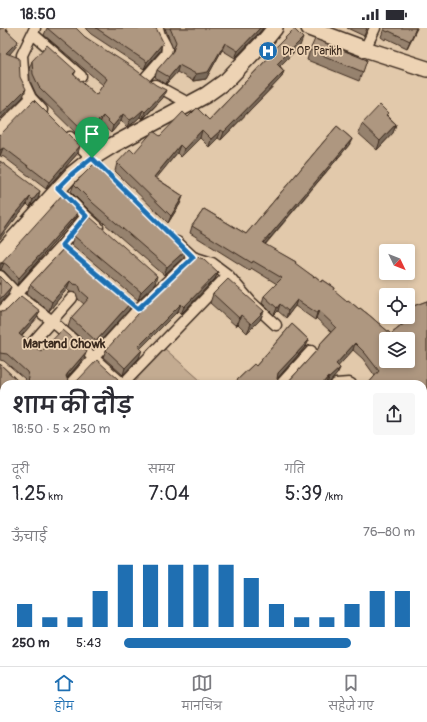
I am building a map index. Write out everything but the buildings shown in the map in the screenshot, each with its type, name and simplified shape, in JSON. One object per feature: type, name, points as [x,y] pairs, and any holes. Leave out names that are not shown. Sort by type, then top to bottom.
[{"type":"main road","points":[[0,254],[50,194],[72,174],[92,158],[145,127],[206,96],[227,80],[275,28]]},
{"type":"main road","points":[[309,28],[364,49],[427,69]]},
{"type":"street","points":[[158,28],[167,48],[166,54],[142,75],[157,87],[190,104]]},
{"type":"street","points":[[364,49],[375,28]]},
{"type":"street","points":[[50,118],[31,98],[24,83],[22,55],[34,31],[80,76]]},
{"type":"street","points":[[0,129],[31,98]]},
{"type":"street","points":[[61,128],[104,170]]},
{"type":"street","points":[[50,194],[86,216],[104,232]]},
{"type":"street","points":[[0,313],[17,294],[64,248],[86,216]]},
{"type":"street","points":[[171,236],[193,257],[212,263],[228,275],[251,302],[276,325]]},
{"type":"street","points":[[74,380],[94,358],[135,307],[161,281],[193,257]]},
{"type":"street","points":[[127,380],[228,275]]},
{"type":"street","points":[[0,276],[17,294],[52,321],[119,380]]},
{"type":"street","points":[[33,342],[72,298]]},
{"type":"street","points":[[285,380],[310,351]]},
{"type":"path","points":[[6,28],[22,55]]},
{"type":"shaded area","points":[[164,348],[200,380],[133,380]]},
{"type":"place","name":"Dr OP Parikh","points":[[268,51]]},
{"type":"district","name":"Martand Chowk","points":[[64,344]]},
{"type":"route","points":[[92,158],[193,257],[138,309],[62,245],[86,216],[58,188],[72,174],[92,158]]}]
